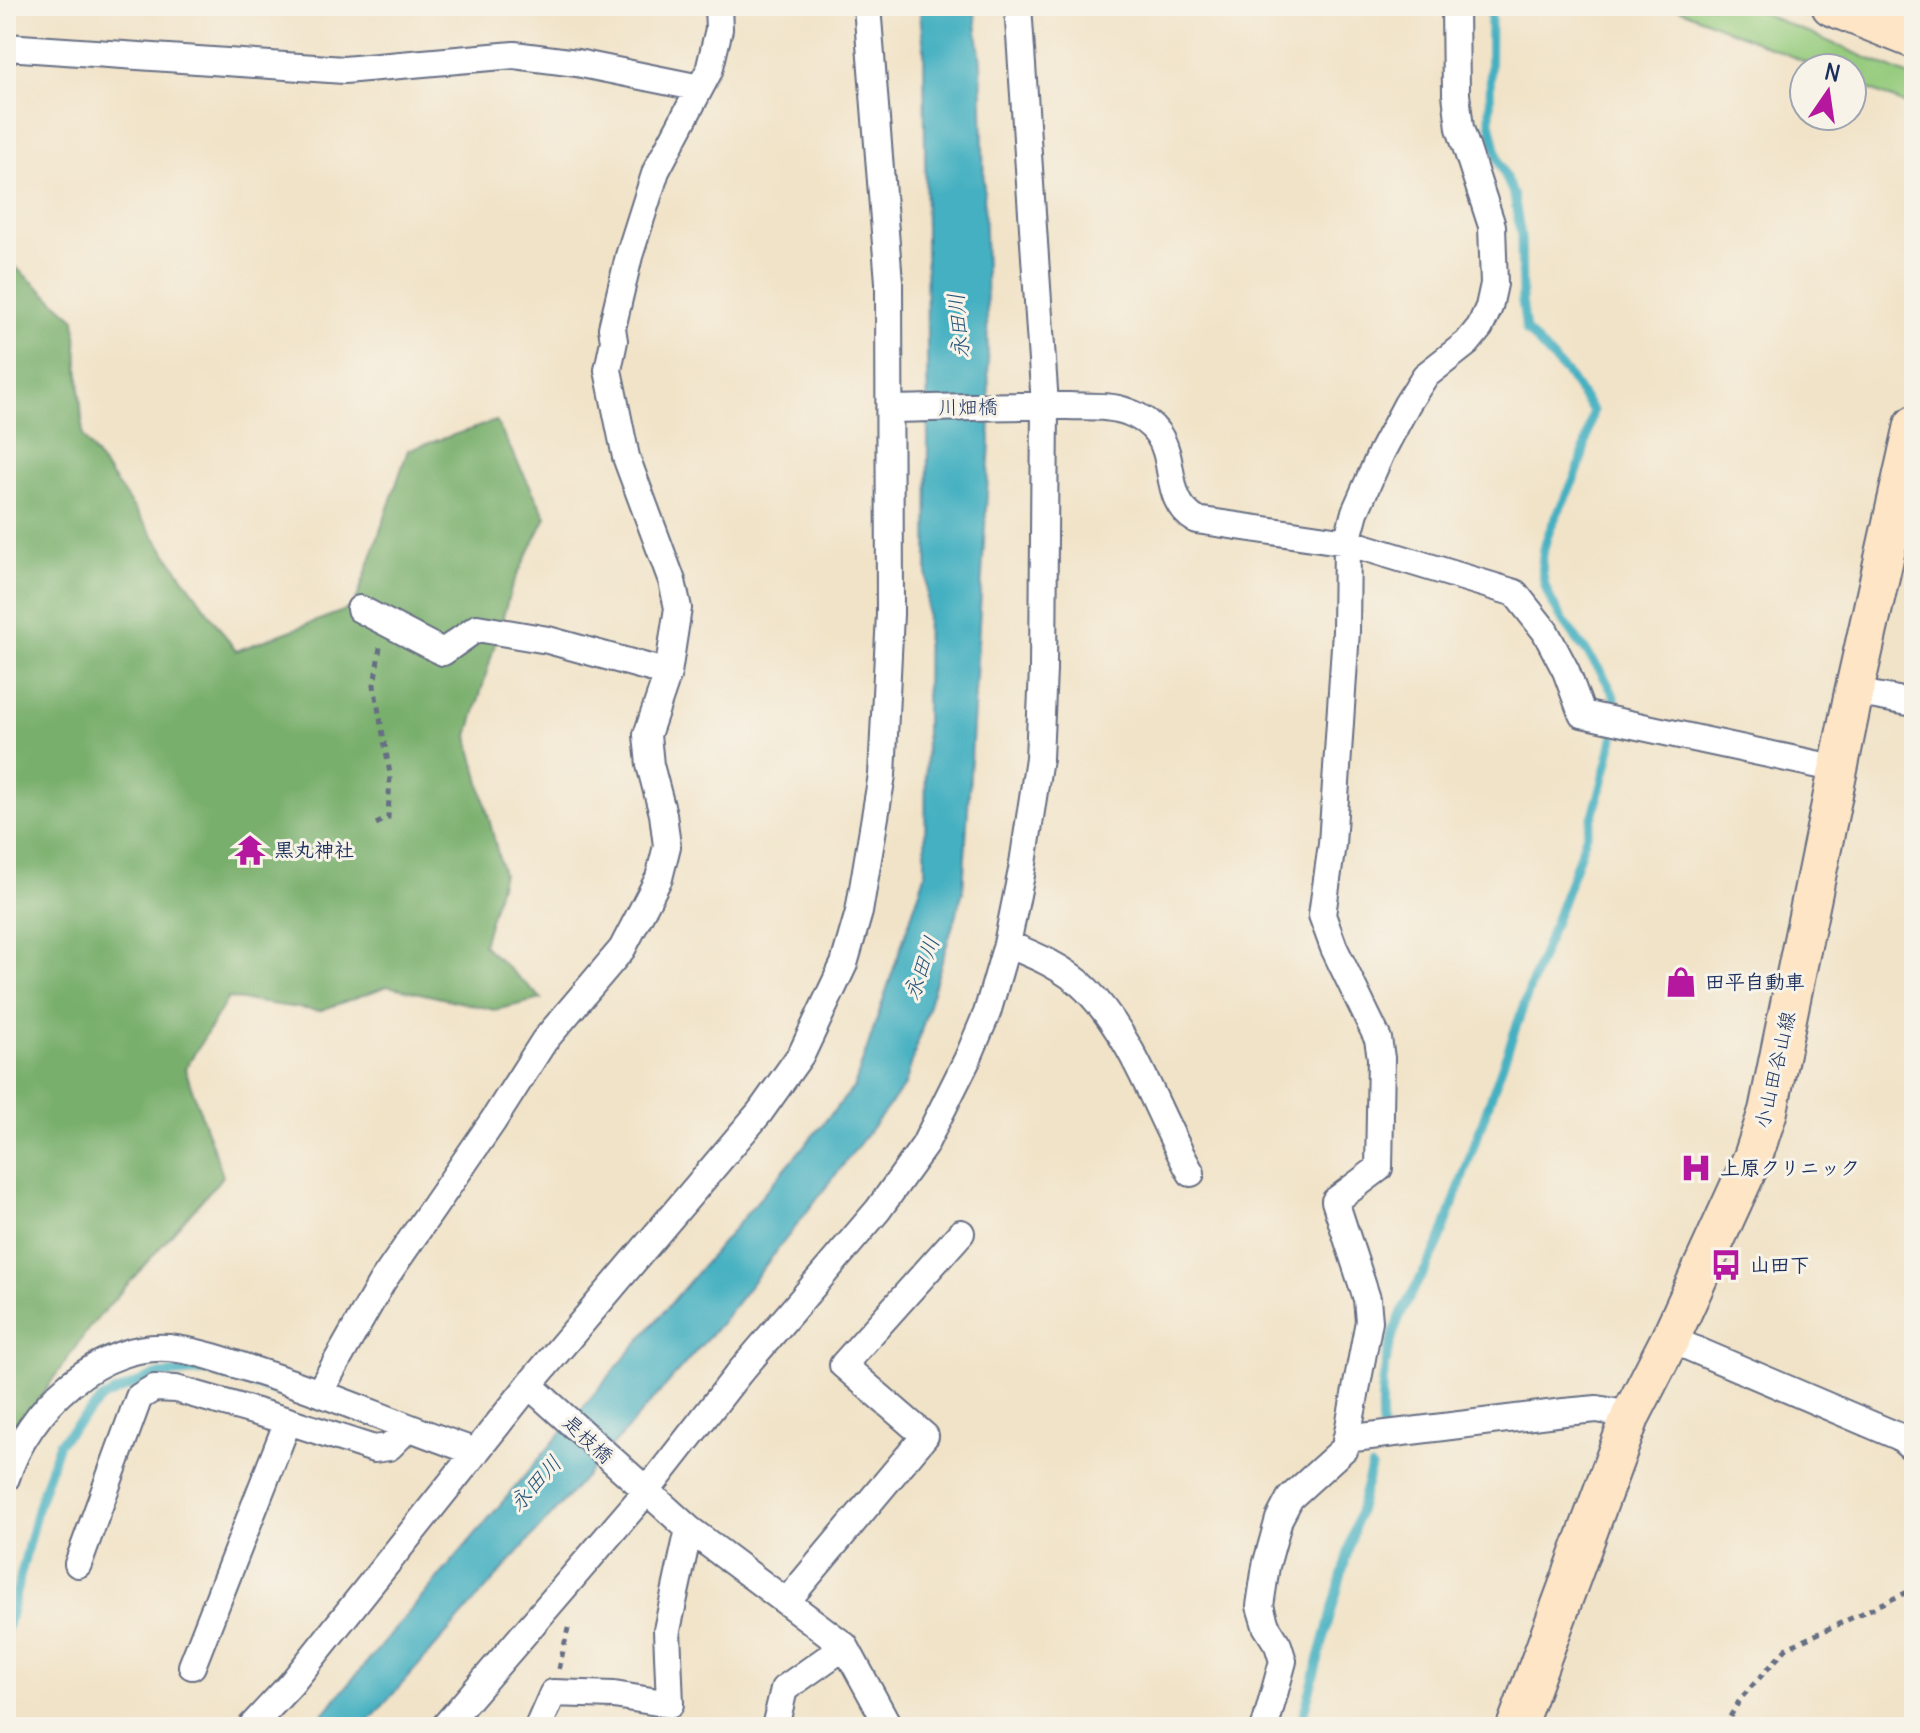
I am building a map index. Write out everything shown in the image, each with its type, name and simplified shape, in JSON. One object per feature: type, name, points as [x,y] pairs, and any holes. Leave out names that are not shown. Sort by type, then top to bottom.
[{"type":"main road","points":[[1831,6],[1914,39]]},
{"type":"main road","name":"小山田谷山線","points":[[1516,1727],[1631,1415],[1670,1339],[1753,1157],[1768,1111],[1854,692],[1914,425]]},
{"type":"street","points":[[320,1391],[382,1282],[544,1041],[622,949],[659,878],[667,846],[647,735],[668,673],[678,608],[672,581],[626,457],[608,370],[614,341],[612,328],[629,256],[656,171],[709,71],[719,29],[718,6]]},
{"type":"street","points":[[251,1727],[291,1684],[529,1385],[760,1112],[802,1053],[844,964],[859,912],[882,775],[890,614],[889,282],[867,6]]},
{"type":"street","points":[[444,1727],[646,1492],[739,1373],[878,1210],[924,1146],[987,1013],[1007,944],[1039,758],[1045,584],[1045,405],[1018,6]]},
{"type":"street","points":[[1265,1727],[1283,1661],[1260,1606],[1266,1566],[1279,1519],[1290,1498],[1345,1448],[1369,1321],[1367,1299],[1335,1201],[1379,1168],[1381,1058],[1378,1039],[1334,948],[1322,915],[1332,844],[1346,631],[1347,542],[1355,512],[1375,464],[1407,404],[1425,376],[1467,343],[1480,327],[1494,284],[1492,226],[1460,128],[1456,94],[1455,6]]},
{"type":"street","points":[[6,47],[344,70],[514,55],[577,63],[700,88]]},
{"type":"street","name":"川畑橋","points":[[891,409],[1045,405],[1107,407],[1128,412],[1146,422],[1158,434],[1177,501],[1183,512],[1196,520],[1347,542],[1515,593],[1545,631],[1566,671],[1582,714],[1838,769]]},
{"type":"street","points":[[360,609],[443,652],[477,628],[548,640],[668,673]]},
{"type":"street","points":[[1854,692],[1914,703]]},
{"type":"street","points":[[1007,944],[1043,959],[1086,988],[1131,1050],[1191,1173]]},
{"type":"street","points":[[787,1601],[925,1436],[843,1365],[961,1233]]},
{"type":"street","points":[[1670,1339],[1900,1437],[1914,1449]]},
{"type":"street","points":[[6,1478],[13,1457],[26,1436],[60,1393],[91,1367],[138,1351],[175,1348],[218,1358],[320,1391],[407,1429],[476,1452]]},
{"type":"street","name":"是枝橋","points":[[529,1385],[689,1529],[845,1646]]},
{"type":"street","points":[[78,1564],[139,1397],[154,1388],[176,1389],[374,1449],[389,1447],[407,1429]]},
{"type":"street","points":[[1346,1439],[1597,1409],[1631,1415]]},
{"type":"street","points":[[192,1666],[288,1421]]},
{"type":"street","points":[[538,1727],[553,1693],[614,1695],[670,1704],[667,1630],[689,1529]]},
{"type":"street","points":[[775,1727],[784,1689],[845,1646],[889,1727]]},
{"type":"path","points":[[376,824],[388,818],[390,774],[374,685],[380,645],[396,628]]},
{"type":"path","points":[[553,1693],[567,1638],[571,1605],[567,1584]]},
{"type":"path","points":[[1724,1727],[1741,1698],[1787,1648],[1914,1589]]},
{"type":"green space","points":[[1672,6],[1746,6],[1853,52],[1788,52],[1788,55]]},
{"type":"green space","points":[[1868,58],[1909,76],[1914,108],[1868,89]]},
{"type":"green space","points":[[6,259],[75,319],[83,437],[236,651],[354,607],[408,450],[496,421],[546,517],[512,586],[468,736],[503,874],[483,945],[542,999],[495,1010],[388,986],[319,1011],[228,998],[185,1069],[223,1176],[89,1328],[6,1446]]},
{"type":"water","name":"永田川","points":[[919,6],[974,6],[981,63],[990,443],[963,891],[905,1085],[720,1324],[364,1727],[312,1727],[854,1087],[925,875],[928,437],[924,49]]},
{"type":"waterway","points":[[1491,6],[1490,122],[1499,162],[1514,196],[1521,236],[1522,301],[1526,330],[1567,374],[1593,411],[1578,470],[1548,535],[1542,567],[1545,584],[1559,614],[1602,673],[1615,699]]},
{"type":"waterway","points":[[1382,1426],[1383,1381],[1393,1335],[1441,1238],[1579,858],[1613,738]]},
{"type":"waterway","points":[[6,1633],[38,1506],[59,1443],[103,1398],[155,1375],[207,1371],[278,1392]]},
{"type":"waterway","points":[[1300,1727],[1371,1468]]},
{"type":"place","name":"黒丸神社","points":[[250,850]]},
{"type":"place","name":"田平自動車","points":[[1681,982]]},
{"type":"place","name":"上原クリニック","points":[[1696,1168]]},
{"type":"place","name":"山田下","points":[[1726,1265]]}]
